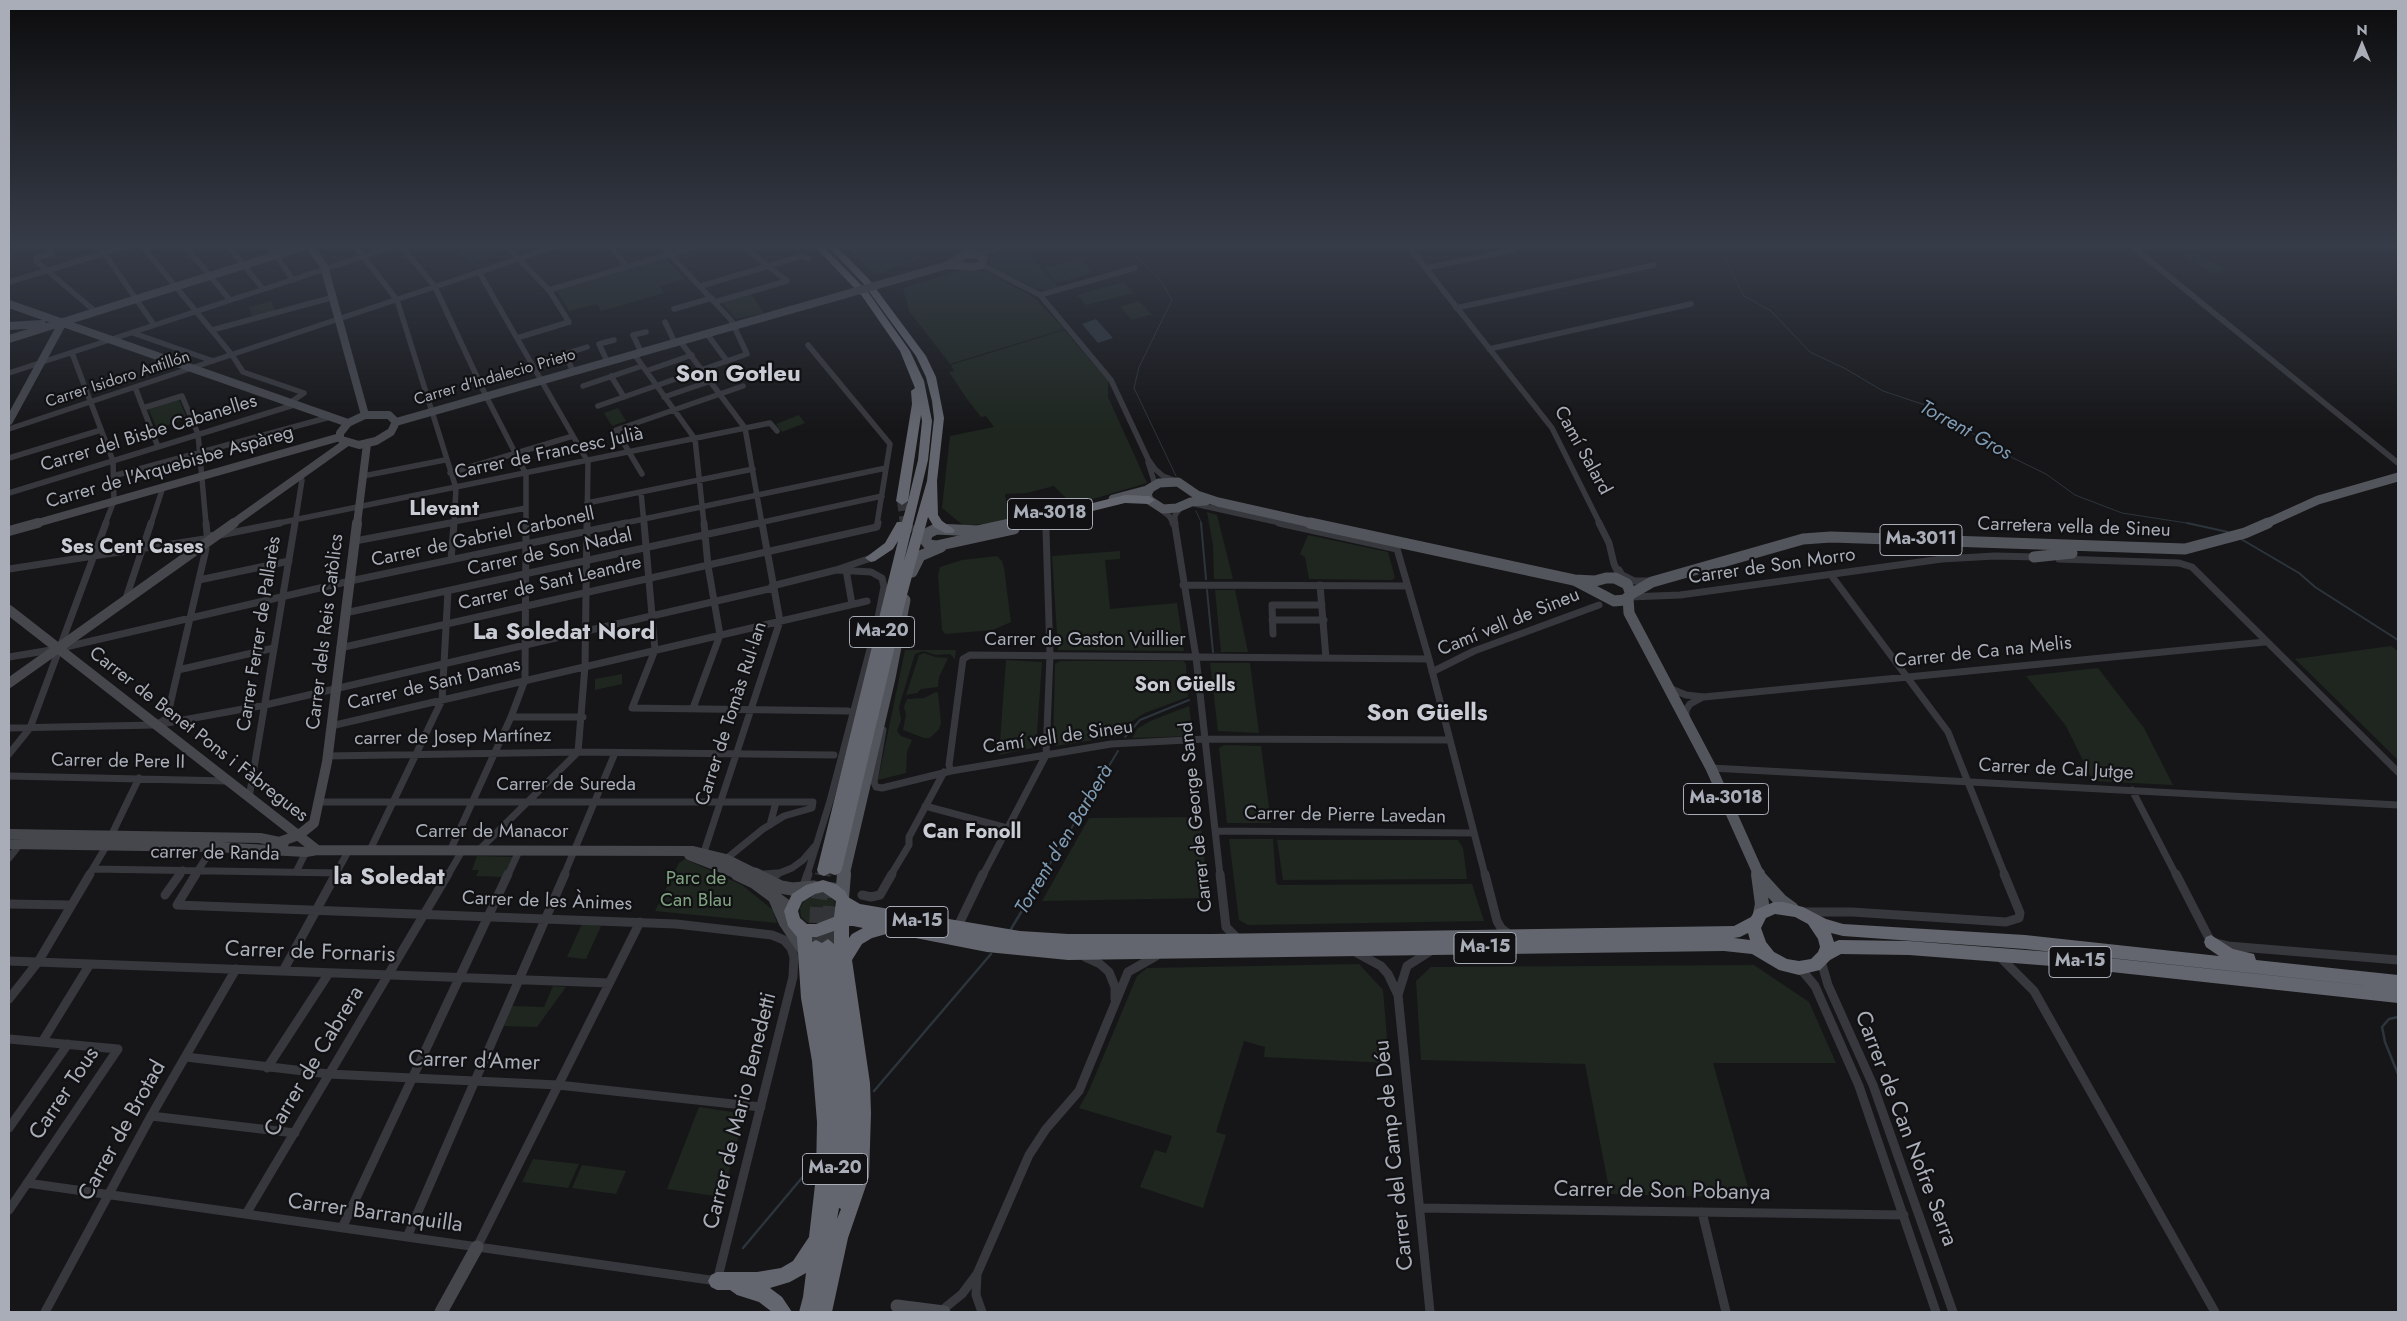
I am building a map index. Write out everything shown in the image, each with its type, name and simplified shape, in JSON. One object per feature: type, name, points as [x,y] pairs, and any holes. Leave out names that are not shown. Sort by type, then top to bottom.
[{"type":"highway","name":"Ma-20","points":[[876,309],[896,337],[913,366],[924,396],[927,421],[923,460],[908,498],[830,870],[932,481],[938,418],[936,393],[928,370],[916,349],[887,309]]},
{"type":"highway","points":[[877,623],[908,498],[917,404],[913,366]]},
{"type":"highway","points":[[932,481],[932,515],[938,524],[949,530]]},
{"type":"highway","points":[[1017,527],[1125,499],[1154,504]]},
{"type":"highway","points":[[914,564],[923,512]]},
{"type":"highway","points":[[869,560],[889,546],[896,538],[905,516]]},
{"type":"highway","name":"Ma-15","points":[[806,890],[831,888],[840,912],[857,920],[987,945],[1068,952],[1160,953],[1724,944],[1753,947],[1763,951],[1776,961],[1799,968],[1808,968],[1839,947],[1852,946],[1996,954],[2398,996]]},
{"type":"highway","points":[[806,890],[793,904],[794,921],[817,950],[810,998],[820,1061],[825,1122],[824,1176],[817,1239],[814,1308]]},
{"type":"highway","name":"Ma-15","points":[[794,921],[812,931],[840,912],[852,908],[863,912],[956,929],[1020,938],[1068,941],[1211,941],[1735,932],[1774,908],[1795,910],[1813,920],[1844,930],[2016,942],[2398,982]]},
{"type":"highway","points":[[840,912],[843,961],[862,1083],[860,1177],[841,1234]]},
{"type":"highway","points":[[1758,918],[1754,934],[1763,951]]},
{"type":"highway","name":"Ma-15","points":[[1813,920],[1825,937],[1827,946],[1823,958]]},
{"type":"highway","points":[[843,961],[852,945],[860,937],[870,932],[894,928]]},
{"type":"highway","points":[[2211,942],[2229,955],[2241,958],[2398,974]]},
{"type":"highway","name":"Ma-20","points":[[814,1308],[841,1234],[849,1165],[850,1112],[817,950]]},
{"type":"highway","name":"Ma-20","points":[[814,1308],[829,1218],[836,1144],[834,1077],[817,950]]},
{"type":"highway","points":[[717,1281],[756,1281],[784,1276],[799,1267],[817,1239]]},
{"type":"highway","points":[[717,1281],[764,1294],[776,1302],[783,1312]]},
{"type":"main road","name":"Carretera vella de Sineu","points":[[1623,581],[1639,584],[1657,581],[1804,539],[1824,538],[2186,549],[2246,533],[2318,500],[2398,477]]},
{"type":"main road","name":"Ma-3018","points":[[949,530],[968,532],[988,530],[1151,487],[1166,481],[1178,482],[1197,495],[1218,502],[1574,580],[1599,592],[1629,613],[1711,768],[1760,878],[1781,901],[1795,910]]},
{"type":"main road","points":[[1151,487],[1147,494],[1154,504]]},
{"type":"main road","points":[[1183,506],[1190,499],[1189,489]]},
{"type":"main road","name":"Ma-3018","points":[[914,564],[920,556],[929,551],[1017,527],[1128,501],[1141,501],[1168,509],[1198,501],[1218,502]]},
{"type":"main road","points":[[949,530],[933,530],[926,535],[926,541],[936,546],[1017,527]]},
{"type":"main road","points":[[2034,557],[2060,553],[2160,554],[2186,549]]},
{"type":"main road","points":[[840,912],[842,886],[848,857],[890,678],[914,564]]},
{"type":"main road","points":[[1546,574],[1612,605],[1639,632]]},
{"type":"main road","name":"Ma-3018","points":[[1574,580],[1603,579],[1623,581],[1630,587],[1629,613]]},
{"type":"main road","points":[[1599,592],[1596,587],[1603,579]]},
{"type":"main road","name":"Carretera vella de Sineu","points":[[1614,601],[1630,597],[1657,581]]},
{"type":"main road","name":"Ma-3018","points":[[1758,918],[1762,904],[1760,878]]},
{"type":"street","points":[[23,309],[195,367],[348,423]]},
{"type":"street","points":[[92,309],[96,312]]},
{"type":"street","points":[[9,340],[107,309]]},
{"type":"street","points":[[144,309],[154,325]]},
{"type":"street","points":[[193,309],[232,355],[243,372],[304,392],[294,403]]},
{"type":"street","points":[[9,373],[206,309]]},
{"type":"street","points":[[212,330],[291,309]]},
{"type":"street","points":[[337,309],[365,415]]},
{"type":"street","name":"Carrer Isidoro Antillón","points":[[9,429],[371,309]]},
{"type":"street","points":[[400,309],[445,460],[456,488],[452,522],[451,560]]},
{"type":"street","points":[[445,309],[486,396],[526,474],[525,680]]},
{"type":"street","points":[[478,851],[578,752],[583,717],[588,462],[500,309]]},
{"type":"street","points":[[517,338],[569,322],[561,309]]},
{"type":"street","points":[[598,406],[747,354],[734,326],[720,309]]},
{"type":"street","name":"Carrer d'Indalecio Prieto","points":[[396,422],[795,309]]},
{"type":"street","points":[[1051,309],[1111,380],[1148,459],[1154,481],[1151,487]]},
{"type":"street","name":"Camí Salard","points":[[1457,309],[1552,428],[1609,543],[1613,561],[1623,581]]},
{"type":"street","points":[[1489,349],[1670,309]]},
{"type":"street","points":[[2209,309],[2398,463]]},
{"type":"street","points":[[9,326],[63,322]]},
{"type":"street","points":[[9,421],[63,322]]},
{"type":"street","points":[[665,322],[678,342],[692,355],[745,428],[761,522]]},
{"type":"street","points":[[33,332],[33,329],[40,325]]},
{"type":"street","points":[[646,332],[633,335],[637,353],[644,368],[695,440],[708,566],[720,635],[693,708]]},
{"type":"street","points":[[132,333],[213,361]]},
{"type":"street","points":[[707,334],[728,361]]},
{"type":"street","points":[[607,362],[598,344],[614,340]]},
{"type":"street","points":[[808,345],[890,444],[882,496]]},
{"type":"street","points":[[573,371],[565,354],[587,347]]},
{"type":"street","points":[[9,754],[30,728],[57,649],[95,556],[114,501],[113,461],[72,353]]},
{"type":"street","points":[[583,386],[611,376],[692,355]]},
{"type":"street","points":[[611,376],[624,397]]},
{"type":"street","points":[[664,397],[711,381]]},
{"type":"street","points":[[642,474],[616,430],[743,386]]},
{"type":"street","points":[[136,387],[158,446]]},
{"type":"street","points":[[143,408],[182,396],[198,434],[208,534],[214,537]]},
{"type":"street","name":"Carrer del Bisbe Cabanelles","points":[[9,494],[294,403]]},
{"type":"street","points":[[9,683],[300,475],[343,440],[340,432],[348,423],[365,415],[389,415],[396,422],[391,432],[367,444]]},
{"type":"street","points":[[113,476],[330,417]]},
{"type":"street","points":[[745,428],[770,423],[777,431]]},
{"type":"street","name":"Carrer de Francesc Julià","points":[[9,570],[214,537],[588,462],[745,428]]},
{"type":"street","points":[[9,458],[101,430]]},
{"type":"street","points":[[450,472],[573,436]]},
{"type":"street","name":"Carrer de l'Arquebisbe Aspàreg","points":[[9,531],[202,476],[343,440],[367,444]]},
{"type":"street","name":"Carrer dels Reis Catòlics","points":[[308,846],[319,802],[327,756],[367,444]]},
{"type":"street","points":[[1148,459],[1159,473],[1178,482]]},
{"type":"street","points":[[363,476],[445,460]]},
{"type":"street","name":"Carrer de Gabriel Carbonell","points":[[9,657],[57,649],[350,581],[886,468]]},
{"type":"street","points":[[587,503],[753,469]]},
{"type":"street","name":"Carrer Ferrer de Pallarès","points":[[249,798],[302,480],[300,475]]},
{"type":"street","points":[[125,601],[163,487]]},
{"type":"street","points":[[641,492],[655,650],[632,708],[848,711]]},
{"type":"street","name":"Carrer de Son Nadal","points":[[345,613],[882,496]]},
{"type":"street","name":"Carrer de Sant Leandre","points":[[340,648],[877,527],[882,496]]},
{"type":"street","points":[[1154,504],[1169,516],[1175,526]]},
{"type":"street","points":[[1175,526],[1175,515],[1183,506],[1204,505],[1397,549],[1429,659],[1497,921],[1510,935]]},
{"type":"street","points":[[355,541],[526,508]]},
{"type":"street","name":"Carrer de Tomàs Rul·lan","points":[[705,851],[780,621],[761,522]]},
{"type":"street","points":[[956,929],[1006,828],[1046,755],[1050,655],[1046,530],[1045,524],[1039,523]]},
{"type":"street","name":"Carrer de George Sand","points":[[1175,526],[1196,657],[1226,927],[1230,934],[1242,940]]},
{"type":"street","points":[[156,725],[167,718],[206,549],[200,547]]},
{"type":"street","name":"Carrer de Son Morro","points":[[1630,597],[1680,595],[1942,559],[1995,556],[2179,563],[2192,567],[2265,642]]},
{"type":"street","points":[[9,728],[156,725],[265,706],[713,602],[869,560]]},
{"type":"street","points":[[846,570],[869,560]]},
{"type":"street","points":[[868,571],[869,560]]},
{"type":"street","points":[[199,580],[289,561]]},
{"type":"street","points":[[1603,579],[1612,570],[1613,561]]},
{"type":"street","points":[[1613,561],[1622,575],[1628,578],[1657,581]]},
{"type":"street","points":[[806,890],[877,623],[884,583],[880,576],[868,571],[836,570]]},
{"type":"street","points":[[846,570],[852,604]]},
{"type":"street","points":[[1795,910],[2006,922],[2020,918],[2018,906],[1948,732],[1831,575]]},
{"type":"street","points":[[1183,585],[1407,586]]},
{"type":"street","points":[[1320,585],[1326,658],[1429,659]]},
{"type":"street","points":[[370,850],[442,700],[448,591]]},
{"type":"street","name":"Carrer de Sant Damas","points":[[331,726],[867,601]]},
{"type":"street","name":"Camí vell de Sineu","points":[[1432,672],[1474,651],[1599,604]]},
{"type":"street","points":[[1273,634],[1272,605],[1322,605]]},
{"type":"street","name":"Carrer de Benet Pons i Fàbregues","points":[[9,610],[308,846]]},
{"type":"street","name":"Camí vell de Sineu","points":[[902,616],[897,661],[874,785],[882,788],[947,772],[1111,744],[1206,739],[1450,740]]},
{"type":"street","points":[[1272,620],[1324,620]]},
{"type":"street","points":[[2265,642],[2398,772]]},
{"type":"street","name":"Carrer de Ca na Melis","points":[[1668,687],[1686,695],[1704,697],[2265,642]]},
{"type":"street","points":[[178,670],[274,648]]},
{"type":"street","name":"Carrer de Gaston Vuillier","points":[[947,772],[950,765],[963,659],[970,655],[1326,658]]},
{"type":"street","name":"Carrer de Cabrera","points":[[246,1214],[424,915],[456,851],[472,801],[495,754],[525,680]]},
{"type":"street","points":[[1687,722],[1686,710],[1690,704],[1704,697]]},
{"type":"street","points":[[511,717],[583,717]]},
{"type":"street","points":[[407,1237],[575,851],[615,753],[834,755]]},
{"type":"street","name":"carrer de Josep Martínez","points":[[327,756],[615,753]]},
{"type":"street","name":"Carrer de Cal Jutge","points":[[1711,768],[2398,805]]},
{"type":"street","points":[[862,895],[871,897],[880,895],[909,845],[909,837],[947,772]]},
{"type":"street","name":"Carrer de Pere II","points":[[9,776],[227,781]]},
{"type":"street","points":[[9,999],[38,962],[93,869],[109,841],[139,778]]},
{"type":"street","points":[[2132,790],[2211,942],[2228,946],[2398,960]]},
{"type":"street","name":"Carrer de Sureda","points":[[319,802],[813,802],[812,808],[784,816],[770,824]]},
{"type":"street","points":[[726,859],[770,824],[776,802]]},
{"type":"street","points":[[926,806],[1006,828]]},
{"type":"street","points":[[266,841],[280,822],[300,827],[314,823]]},
{"type":"street","name":"Carrer de Pierre Lavedan","points":[[1216,831],[1474,833]]},
{"type":"street","name":"Carrer de Manacor","points":[[9,834],[244,849],[308,846]]},
{"type":"street","name":"Carrer de Manacor","points":[[15,844],[109,841],[266,841],[349,850],[705,851],[726,859],[781,887],[806,890]]},
{"type":"street","name":"Carrer de Manacor","points":[[244,849],[266,841]]},
{"type":"street","points":[[756,875],[777,874],[792,868],[803,860],[818,842]]},
{"type":"street","points":[[9,858],[15,844]]},
{"type":"street","points":[[296,872],[308,846]]},
{"type":"street","points":[[198,870],[213,847]]},
{"type":"street","points":[[284,971],[349,850]]},
{"type":"street","points":[[342,1228],[519,851]]},
{"type":"street","name":"Carrer de Manacor","points":[[666,851],[688,855],[744,876],[784,905],[794,921]]},
{"type":"street","name":"Carrer de Manacor","points":[[688,855],[705,851]]},
{"type":"street","name":"carrer de Randa","points":[[93,869],[337,873]]},
{"type":"street","points":[[165,895],[183,870]]},
{"type":"street","name":"Carrer de les Ànimes","points":[[198,870],[176,904],[640,922],[772,935],[784,940],[791,948]]},
{"type":"street","points":[[773,896],[784,922],[799,941],[817,950]]},
{"type":"street","points":[[9,904],[70,905]]},
{"type":"street","points":[[1488,936],[1497,921]]},
{"type":"street","points":[[441,1312],[477,1247],[640,922]]},
{"type":"street","name":"Carrer de George Sand","points":[[1211,941],[1224,933],[1226,927]]},
{"type":"street","name":"Carrer de Mario Benedetti","points":[[717,1281],[793,977],[794,962],[791,948]]},
{"type":"street","points":[[1398,995],[1407,966],[1424,953],[1437,949]]},
{"type":"street","points":[[1349,950],[1367,957],[1381,966],[1388,974],[1398,995]]},
{"type":"street","points":[[1068,952],[1088,958],[1109,972],[1115,987],[1115,1002]]},
{"type":"street","points":[[897,1306],[942,1312],[962,1294],[977,1274],[1029,1155],[1046,1129],[1079,1091],[1128,972],[1138,964],[1160,953]]},
{"type":"street","points":[[1996,954],[2034,991],[2215,1312]]},
{"type":"street","name":"Carrer de Can Nofre Serra","points":[[1823,958],[1828,985],[1873,1085],[1953,1312]]},
{"type":"street","name":"Carrer de Fornaris","points":[[9,961],[609,983]]},
{"type":"street","points":[[42,1042],[90,964]]},
{"type":"street","name":"Carrer de Can Nofre Serra","points":[[1799,968],[1815,986],[1859,1086],[1936,1312]]},
{"type":"street","name":"Carrer de Brotad","points":[[45,1312],[151,1116],[236,969]]},
{"type":"street","points":[[267,1068],[328,973]]},
{"type":"street","name":"Carrer del Camp de Déu","points":[[1398,995],[1430,1312]]},
{"type":"street","points":[[9,1039],[68,1044]]},
{"type":"street","points":[[9,1128],[68,1044]]},
{"type":"street","name":"Carrer Tous","points":[[9,1210],[118,1049],[68,1044]]},
{"type":"street","name":"Carrer d'Amer","points":[[186,1057],[329,1074],[412,1079],[475,1079],[558,1085],[761,1108]]},
{"type":"street","points":[[151,1116],[295,1133]]},
{"type":"street","name":"Carrer Barranquilla","points":[[27,1183],[717,1281]]},
{"type":"street","name":"Carrer de Son Pobanya","points":[[1420,1208],[1904,1215]]},
{"type":"street","points":[[1702,1212],[1726,1312]]},
{"type":"street","points":[[977,1274],[976,1295],[982,1312]]},
{"type":"green space","points":[[249,309],[274,309],[275,311],[252,317]]},
{"type":"green space","points":[[727,309],[761,309],[764,313],[736,319]]},
{"type":"green space","points":[[908,309],[1045,309],[1064,329],[950,364]]},
{"type":"green space","points":[[1122,309],[1147,309],[1152,314],[1132,320]]},
{"type":"green space","points":[[1064,330],[1108,380],[1108,397],[1147,483],[1073,505],[1054,486],[1027,493],[1005,494],[1010,521],[964,526],[942,508],[950,436],[994,427],[986,416],[981,417],[967,399],[949,372],[954,371],[951,365]]},
{"type":"green space","points":[[178,398],[187,418],[157,429],[148,408]]},
{"type":"green space","points":[[618,408],[626,421],[612,426],[604,413]]},
{"type":"green space","points":[[799,415],[805,423],[782,432],[776,424]]},
{"type":"green space","points":[[1207,512],[1217,515],[1233,579],[1214,579],[1213,545]]},
{"type":"green space","points":[[1308,535],[1388,552],[1395,578],[1392,580],[1309,579],[1305,557],[1300,554]]},
{"type":"green space","points":[[1120,551],[1120,559],[1105,560],[1110,609],[1177,603],[1184,651],[1058,650],[1052,556]]},
{"type":"green space","points":[[997,556],[1002,561],[1004,568],[1011,622],[993,630],[945,634],[942,630],[938,575],[940,567],[962,560]]},
{"type":"green space","points":[[1215,590],[1235,590],[1248,652],[1221,652]]},
{"type":"green space","points":[[2391,646],[2398,651],[2398,760],[2295,659]]},
{"type":"green space","points":[[905,650],[956,650],[955,659],[950,654],[936,655],[923,651],[915,654],[899,707],[901,720],[897,731],[901,736],[912,740],[907,752],[906,773],[878,780]]},
{"type":"green space","points":[[924,653],[935,657],[948,658],[939,677],[938,687],[921,689],[917,693],[906,695],[919,655]]},
{"type":"green space","points":[[1006,660],[1042,662],[1036,747],[999,755]]},
{"type":"green space","points":[[1060,661],[1183,661],[1186,664],[1188,697],[1145,713],[1126,725],[1118,736],[1056,746],[1053,744],[1055,664]]},
{"type":"green space","points":[[1210,663],[1250,663],[1259,733],[1218,731]]},
{"type":"green space","points":[[2098,668],[2144,728],[2173,785],[2093,781],[2066,726],[2026,676]]},
{"type":"green space","points":[[622,674],[622,684],[595,690],[595,679]]},
{"type":"green space","points":[[936,692],[938,693],[941,723],[939,729],[930,738],[924,738],[903,730],[906,715],[904,707],[907,699],[924,698]]},
{"type":"green space","points":[[1189,706],[1193,736],[1132,738],[1137,729],[1150,721]]},
{"type":"green space","points":[[1224,745],[1261,746],[1271,823],[1227,823],[1219,748]]},
{"type":"green space","points":[[1200,817],[1208,898],[1042,901],[1089,818]]},
{"type":"green space","points":[[1229,839],[1273,839],[1276,883],[1279,885],[1472,884],[1484,921],[1248,925],[1239,920]]},
{"type":"green space","points":[[1277,840],[1458,840],[1463,848],[1467,879],[1283,880]]},
{"type":"green space","points":[[477,856],[513,857],[503,877],[476,876],[479,870],[472,870]]},
{"type":"green space","name":"Parc de Can Blau","points":[[685,859],[742,885],[773,910],[777,923],[655,911],[679,863]]},
{"type":"green space","points":[[816,894],[827,894],[832,897],[835,901],[834,911],[826,920],[820,923],[808,923],[801,917],[800,908],[805,899]]},
{"type":"green space","points":[[582,924],[601,926],[586,959],[567,957]]},
{"type":"green space","points":[[1359,964],[1383,990],[1389,1063],[1264,1057],[1265,1047],[1244,1041],[1216,1132],[1226,1135],[1203,1208],[1140,1187],[1155,1150],[1166,1153],[1172,1136],[1079,1108],[1090,1088],[1137,976],[1147,968]]},
{"type":"green space","points":[[1754,965],[1809,1002],[1836,1063],[1713,1063],[1751,1198],[1610,1194],[1585,1064],[1421,1060],[1416,981],[1431,967]]},
{"type":"green space","points":[[553,986],[566,987],[537,1027],[503,1026],[512,1006],[544,1007]]},
{"type":"green space","points":[[699,1107],[745,1114],[722,1197],[667,1189]]},
{"type":"green space","points":[[533,1159],[579,1164],[568,1188],[522,1182]]},
{"type":"green space","points":[[582,1165],[626,1171],[616,1194],[572,1188]]},
{"type":"shaded area","points":[[1096,319],[1113,338],[1098,343],[1082,324]]},
{"type":"waterway","name":"Torrent d'en Barberà","points":[[1168,309],[1139,367],[1134,388],[1176,476]]},
{"type":"waterway","name":"Torrent Gros","points":[[1767,309],[1810,352],[1846,369],[1883,391],[1928,406],[2013,458],[2046,474],[2075,495],[2122,513],[2188,523]]},
{"type":"waterway","name":"Torrent d'en Barberà","points":[[1196,511],[1202,524]]},
{"type":"waterway","name":"Torrent d'en Barberà","points":[[1201,523],[1206,579]]},
{"type":"waterway","name":"Torrent Gros","points":[[2188,523],[2193,524]]},
{"type":"waterway","name":"Torrent Gros","points":[[2188,523],[2228,532]]},
{"type":"waterway","points":[[2241,539],[2299,573],[2315,587],[2398,640]]},
{"type":"waterway","name":"Torrent d'en Barberà","points":[[1207,590],[1213,652]]},
{"type":"waterway","name":"Torrent d'en Barberà","points":[[1125,737],[1140,720],[1189,700]]},
{"type":"waterway","name":"Torrent d'en Barberà","points":[[1043,875],[1118,751]]},
{"type":"waterway","name":"Torrent d'en Barberà","points":[[1011,929],[1044,874]]},
{"type":"waterway","name":"Torrent d'en Barberà","points":[[874,1091],[991,954]]},
{"type":"waterway","points":[[2398,1017],[2389,1019],[2382,1027],[2385,1042],[2398,1074]]},
{"type":"waterway","name":"Torrent d'en Barberà","points":[[743,1248],[811,1167]]},
{"type":"tunnel","points":[[902,501],[905,524]]},
{"type":"tunnel","points":[[905,524],[918,537],[928,539]]},
{"type":"tunnel","points":[[834,875],[835,869]]},
{"type":"tunnel","points":[[823,875],[824,870]]},
{"type":"tunnel","points":[[816,947],[818,906],[823,874]]},
{"type":"tunnel","points":[[828,946],[834,874]]},
{"type":"district","name":"Son Gotleu","points":[[738,375]]},
{"type":"district","name":"Llevant","points":[[444,510]]},
{"type":"district","name":"Ses Cent Cases","points":[[132,548]]},
{"type":"district","name":"La Soledat Nord","points":[[564,633]]},
{"type":"district","name":"Son Güells","points":[[1185,686]]},
{"type":"district","name":"Son Güells","points":[[1427,714]]},
{"type":"district","name":"Can Fonoll","points":[[972,833]]},
{"type":"district","name":"la Soledat","points":[[389,878]]}]
